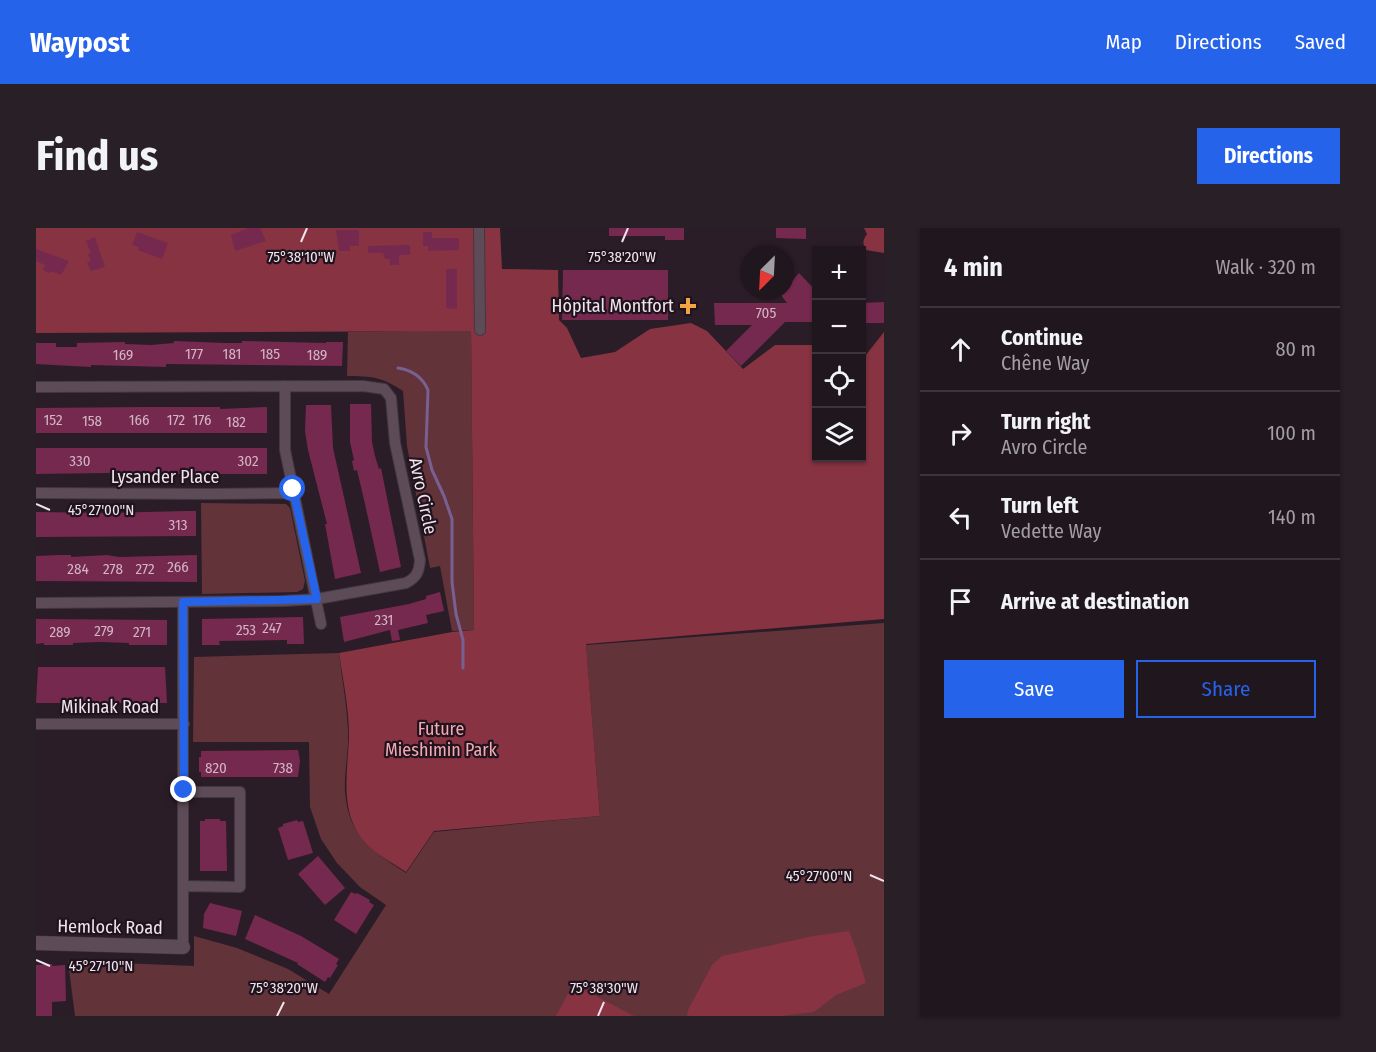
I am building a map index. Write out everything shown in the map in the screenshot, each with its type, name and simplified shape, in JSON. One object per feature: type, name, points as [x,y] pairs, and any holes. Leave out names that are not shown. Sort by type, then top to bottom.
[{"type":"street","points":[[479,228],[480,330]]},
{"type":"street","points":[[285,386],[285,450],[321,624]]},
{"type":"street","name":"Avro Circle","points":[[36,387],[363,386],[384,389],[391,398],[394,443],[420,560],[419,571],[414,579],[406,583],[317,599],[36,603]]},
{"type":"street","name":"Lysander Place","points":[[36,493],[294,493]]},
{"type":"street","points":[[183,602],[183,946]]},
{"type":"street","name":"Mikinak Road","points":[[36,723],[184,724]]},
{"type":"street","points":[[183,792],[240,792],[240,887],[184,886]]},
{"type":"street","name":"Hemlock Road","points":[[36,943],[183,946]]},
{"type":"shaded area","points":[[471,330],[474,630],[452,631],[440,566],[430,568],[407,446],[403,391],[376,378],[347,376],[348,332]]},
{"type":"shaded area","points":[[201,503],[286,504],[290,508],[305,581],[303,589],[297,592],[202,594]]},
{"type":"shaded area","points":[[884,623],[884,1016],[75,1016],[68,961],[194,966],[194,936],[237,948],[288,969],[329,994],[386,905],[360,887],[337,863],[321,839],[310,807],[309,742],[193,742],[194,657],[339,653],[348,731],[345,784],[347,807],[351,820],[364,841],[382,857],[406,873],[434,832],[600,816],[586,645]]},
{"type":"green space","name":"Future Mieshimin Park","points":[[36,228],[500,228],[502,269],[558,270],[559,320],[567,328],[581,358],[615,352],[650,329],[691,323],[707,331],[743,369],[775,345],[812,345],[812,462],[866,462],[866,355],[884,332],[884,619],[586,644],[600,816],[434,831],[406,872],[366,844],[350,815],[347,789],[349,726],[339,653],[474,630],[471,331],[36,333]]},
{"type":"green space","points":[[864,228],[884,228],[884,253],[866,250],[864,242],[867,234]]},
{"type":"green space","points":[[849,931],[866,983],[836,995],[814,1012],[781,1016],[687,1016],[712,965],[722,956],[813,936]]},
{"type":"green space","points":[[579,987],[634,1016],[556,1016],[570,990]]},
{"type":"building","points":[[248,228],[260,228],[266,241],[235,251],[231,235]]},
{"type":"building","points":[[609,228],[684,228],[684,240],[665,240],[665,236],[609,236]]},
{"type":"building","points":[[776,228],[806,228],[806,239],[776,238]]},
{"type":"building","points":[[336,230],[359,230],[359,246],[350,246],[350,251],[339,251]]},
{"type":"building","points":[[137,232],[168,243],[162,259],[138,250],[139,247],[132,245]]},
{"type":"building","points":[[423,232],[432,232],[432,238],[459,238],[459,250],[428,251],[428,246],[423,246]]},
{"type":"building","points":[[95,237],[105,267],[91,271],[87,263],[91,261],[88,254],[91,253],[86,241]]},
{"type":"building","points":[[410,245],[410,255],[399,255],[399,265],[390,265],[390,259],[385,259],[383,253],[368,253],[368,246]]},
{"type":"building","points":[[36,249],[69,261],[61,275],[43,270],[45,265],[36,261]]},
{"type":"building","points":[[446,269],[457,269],[457,309],[446,308]]},
{"type":"building","points":[[563,270],[668,270],[668,320],[562,320]]},
{"type":"building","points":[[799,273],[812,287],[812,322],[785,322],[741,366],[726,351],[752,325],[715,325],[714,303],[787,303],[785,300],[794,300],[794,279]]},
{"type":"building","points":[[884,302],[884,323],[866,323],[866,303]]},
{"type":"building","points":[[174,341],[343,342],[342,366],[166,364],[166,367],[91,365],[91,367],[36,364],[36,343],[56,343],[56,347],[77,347],[77,343],[125,342],[125,344],[151,345],[174,343]]},
{"type":"building","points":[[350,404],[371,404],[372,442],[379,469],[381,468],[401,567],[380,572],[357,470],[354,471],[352,461],[354,460],[350,442]]},
{"type":"building","points":[[306,405],[331,405],[333,448],[361,573],[335,579],[325,524],[327,524],[308,450],[305,431]]},
{"type":"building","points":[[220,407],[220,409],[267,407],[267,433],[36,433],[36,408]]},
{"type":"building","points":[[36,448],[267,448],[267,474],[171,474],[171,472],[36,474]]},
{"type":"building","points":[[196,511],[196,536],[36,537],[36,512]]},
{"type":"building","points":[[71,555],[71,557],[107,555],[119,557],[197,555],[197,582],[36,581],[36,556]]},
{"type":"building","points":[[440,592],[444,611],[426,615],[428,623],[398,630],[400,640],[392,641],[390,630],[344,642],[340,617],[409,604]]},
{"type":"building","points":[[303,617],[304,644],[287,644],[287,640],[219,641],[220,645],[202,645],[202,619]]},
{"type":"building","points":[[36,619],[167,620],[167,645],[100,642],[73,643],[73,645],[36,644]]},
{"type":"building","points":[[38,667],[165,667],[167,703],[36,703]]},
{"type":"building","points":[[298,750],[300,761],[298,777],[201,777],[201,772],[199,772],[201,751]]},
{"type":"building","points":[[205,819],[226,821],[227,871],[200,871],[200,821],[205,821]]},
{"type":"building","points":[[297,820],[298,822],[303,821],[313,853],[288,860],[278,828]]},
{"type":"building","points":[[318,856],[345,888],[325,905],[298,874]]},
{"type":"building","points":[[351,892],[370,900],[369,902],[374,905],[356,934],[334,920]]},
{"type":"building","points":[[210,903],[242,911],[236,936],[203,928],[204,914]]},
{"type":"building","points":[[255,915],[301,936],[339,959],[330,978],[328,977],[325,982],[298,963],[245,939]]},
{"type":"building","points":[[52,964],[52,966],[65,965],[66,1001],[52,1002],[52,1016],[36,1016],[36,965]]},
{"type":"waterway","points":[[398,368],[416,374],[428,390],[426,447],[432,470],[452,519],[452,582],[456,614],[463,640],[463,668]]},
{"type":"place","name":"Hôpital Montfort","points":[[688,306]]},
{"type":"route","points":[[184,790],[183,602],[317,599],[293,489]]}]
